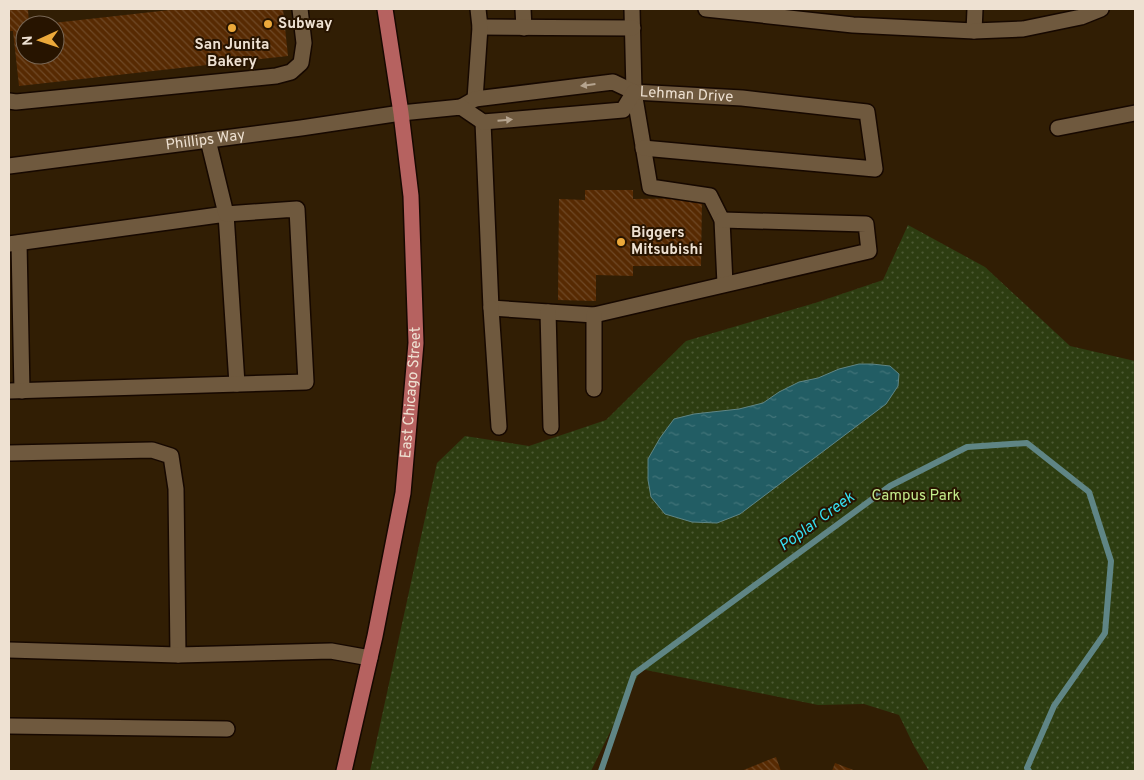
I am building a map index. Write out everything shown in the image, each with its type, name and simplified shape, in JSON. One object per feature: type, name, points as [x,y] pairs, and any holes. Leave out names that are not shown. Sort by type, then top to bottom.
[{"type":"main road","name":"East Chicago Street","points":[[344,771],[376,636],[403,493],[416,342],[411,196],[385,9]]},
{"type":"lane","points":[[9,101],[16,102],[276,76],[291,72],[301,63],[304,43],[300,9]]},
{"type":"lane","points":[[475,98],[480,27],[478,9]]},
{"type":"lane","points":[[523,9],[524,28]]},
{"type":"lane","points":[[632,9],[634,92],[650,188],[710,196],[722,220],[725,284]]},
{"type":"lane","points":[[706,9],[819,15],[853,25],[974,31],[1023,29],[1080,17],[1101,9]]},
{"type":"lane","points":[[974,31],[975,9]]},
{"type":"lane","points":[[480,27],[633,28]]},
{"type":"lane","points":[[400,113],[460,107],[475,98],[613,82],[634,92]]},
{"type":"lane","name":"Lehman Drive","points":[[484,122],[623,110],[634,92],[742,98],[867,112],[875,169],[643,148]]},
{"type":"lane","points":[[460,107],[484,122],[491,308],[499,427]]},
{"type":"lane","name":"Phillips Way","points":[[9,166],[400,113]]},
{"type":"lane","points":[[1058,128],[1135,113]]},
{"type":"lane","points":[[208,140],[226,214],[237,384]]},
{"type":"lane","points":[[297,210],[306,382],[16,391],[14,244],[226,214],[297,210]]},
{"type":"lane","points":[[491,308],[594,315],[869,251],[866,224],[722,220]]},
{"type":"lane","points":[[548,312],[551,427]]},
{"type":"lane","points":[[594,315],[594,389]]},
{"type":"lane","points":[[9,453],[152,450],[171,456],[176,489],[178,655]]},
{"type":"lane","points":[[9,650],[178,655],[331,651],[370,658]]},
{"type":"lane","points":[[9,726],[227,729]]},
{"type":"green space","name":"Campus Park","points":[[908,225],[985,267],[1070,346],[1135,361],[1135,771],[929,771],[899,715],[864,704],[818,705],[641,669],[591,771],[370,771],[437,463],[465,436],[529,446],[606,420],[686,341],[815,303],[883,280]]},
{"type":"water","points":[[859,364],[890,366],[899,374],[898,386],[886,404],[740,514],[717,523],[692,522],[665,514],[651,497],[648,480],[648,459],[674,419],[694,414],[739,409],[763,403],[799,382],[818,378],[839,369]]},
{"type":"building","points":[[9,9],[28,9],[28,15],[15,15],[15,49],[13,31],[9,31]]},
{"type":"building","points":[[179,9],[283,9],[288,56],[19,86],[17,65],[65,65],[65,22]]},
{"type":"building","points":[[585,190],[633,190],[633,199],[702,198],[701,266],[633,266],[633,276],[596,275],[596,301],[558,300],[559,199],[585,200]]},
{"type":"building","points":[[776,757],[781,771],[741,771]]},
{"type":"building","points":[[835,763],[856,771],[832,771]]},
{"type":"waterway","name":"Poplar Creek","points":[[601,771],[634,674],[890,486],[967,447],[1027,443],[1089,492],[1111,561],[1105,633],[1054,706],[1027,768],[1029,771]]},
{"type":"place","name":"Subway","points":[[268,24]]},
{"type":"place","name":"San Junita Bakery","points":[[232,28]]},
{"type":"place","name":"Biggers Mitsubishi","points":[[621,242]]}]
